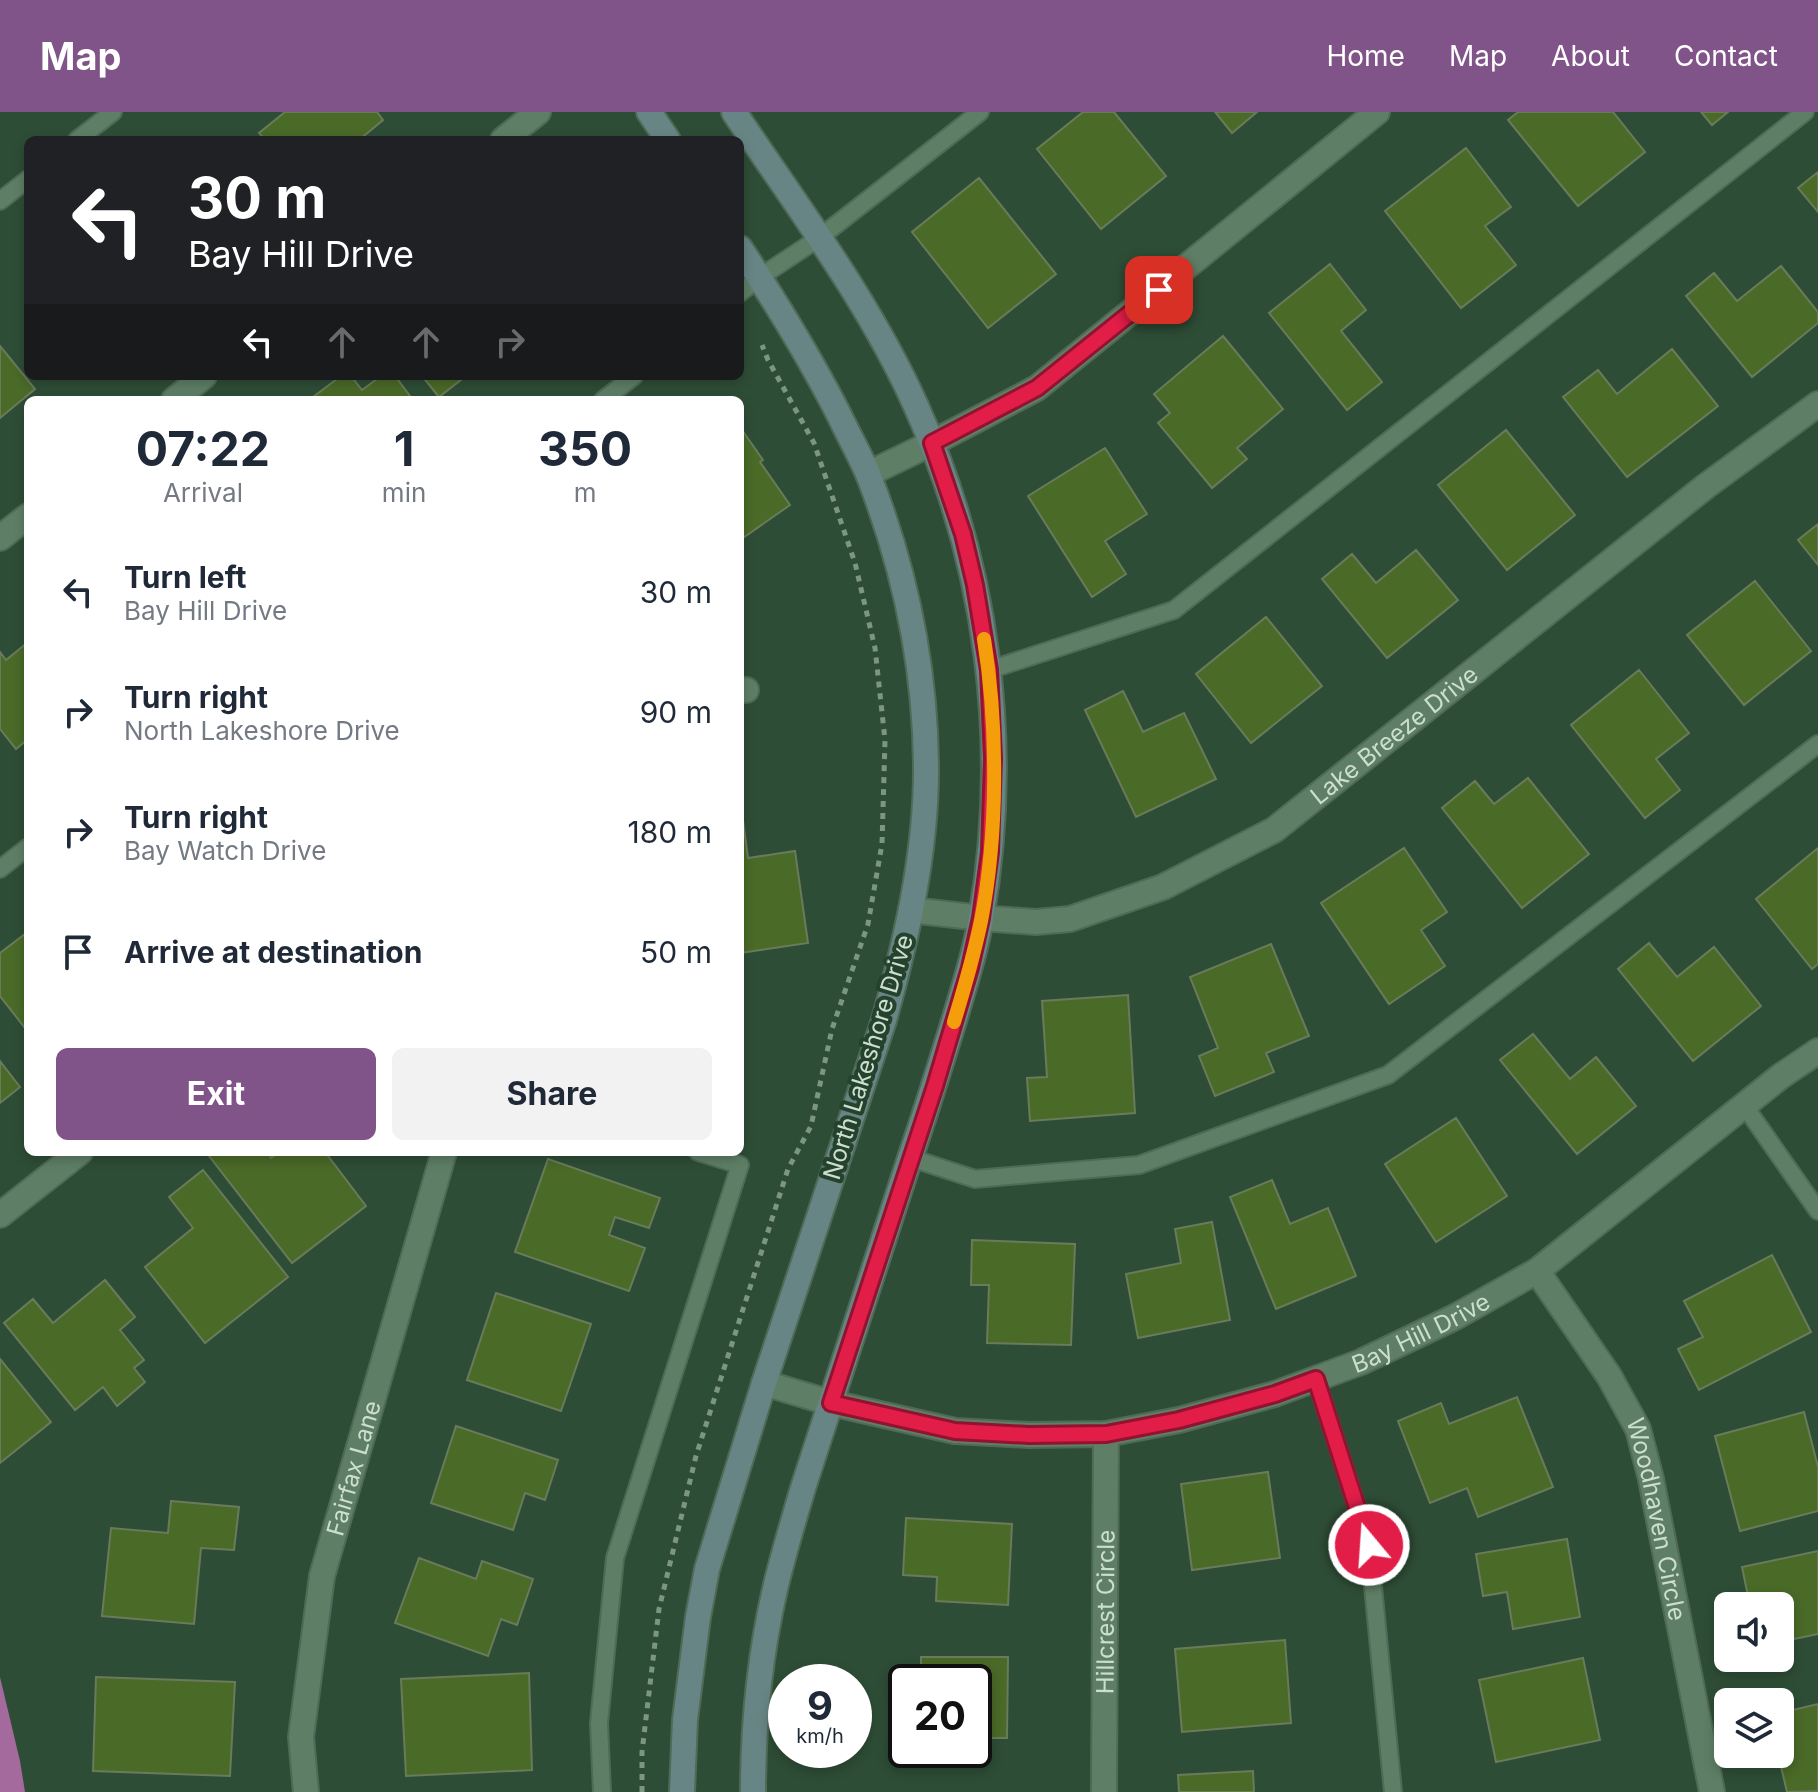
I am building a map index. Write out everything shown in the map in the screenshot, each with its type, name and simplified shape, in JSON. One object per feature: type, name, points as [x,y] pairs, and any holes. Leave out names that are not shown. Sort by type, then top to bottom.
[{"type":"main road","points":[[649,112],[665,136]]},
{"type":"main road","points":[[734,112],[850,285],[918,409],[963,534],[975,585],[989,670],[993,734],[990,852],[970,968],[935,1086],[792,1526],[772,1604],[761,1677],[753,1792]]},
{"type":"main road","name":"North Lakeshore Drive","points":[[682,1792],[685,1720],[707,1569],[898,972],[924,822],[926,764],[917,649],[904,586],[868,474],[824,383],[747,287]]},
{"type":"street","points":[[508,136],[538,112]]},
{"type":"street","points":[[868,474],[1037,388],[1377,112]]},
{"type":"street","points":[[179,396],[199,380]]},
{"type":"street","name":"Lake Breeze Drive","points":[[911,910],[1036,922],[1070,919],[1163,887],[1274,830],[1706,486],[1818,404]]},
{"type":"street","points":[[0,538],[24,519]]},
{"type":"street","name":"Bay Hill Drive","points":[[764,1383],[831,1403],[955,1431],[1029,1435],[1106,1434],[1193,1416],[1275,1394],[1361,1362],[1442,1323],[1537,1271],[1781,1076],[1818,1051]]},
{"type":"street","points":[[0,1215],[75,1156]]},
{"type":"street","name":"Fairfax Lane","points":[[306,1792],[301,1737],[322,1576],[443,1156]]},
{"type":"street","name":"Woodhaven Circle","points":[[1537,1271],[1609,1376],[1638,1429],[1651,1479],[1712,1792]]},
{"type":"street","name":"Hillcrest Circle","points":[[1104,1792],[1106,1434]]},
{"type":"lane","points":[[82,136],[113,112]]},
{"type":"lane","points":[[747,287],[819,238],[980,112]]},
{"type":"lane","points":[[989,670],[1174,610],[1805,112]]},
{"type":"lane","points":[[0,201],[24,182]]},
{"type":"lane","points":[[608,396],[629,380]]},
{"type":"lane","points":[[911,1158],[975,1179],[1139,1165],[1388,1075],[1818,744]]},
{"type":"lane","points":[[0,869],[24,850]]},
{"type":"lane","points":[[1744,1105],[1818,1211]]},
{"type":"lane","points":[[602,1792],[599,1723],[615,1558],[740,1165],[711,1156]]},
{"type":"lane","points":[[1316,1379],[1369,1545],[1393,1792]]},
{"type":"path","points":[[642,1792],[642,1752],[659,1609],[696,1456],[788,1169],[811,1126],[832,1029],[868,924],[882,844],[885,740],[875,648],[855,563],[814,443],[768,360],[747,287]]},
{"type":"shaded area","points":[[0,1677],[20,1761],[25,1792],[0,1792]]},
{"type":"building","points":[[285,112],[377,112],[383,120],[364,136],[262,136],[259,133]]},
{"type":"building","points":[[1083,112],[1114,112],[1166,176],[1101,229],[1037,149]]},
{"type":"building","points":[[1215,112],[1257,112],[1232,133]]},
{"type":"building","points":[[1518,112],[1613,112],[1645,152],[1578,206],[1508,120]]},
{"type":"building","points":[[1701,112],[1728,112],[1712,125]]},
{"type":"building","points":[[1466,148],[1511,207],[1485,226],[1516,265],[1461,308],[1385,211]]},
{"type":"building","points":[[1818,172],[1818,212],[1798,188]]},
{"type":"building","points":[[979,178],[1056,274],[988,328],[912,232]]},
{"type":"building","points":[[1330,264],[1366,310],[1341,331],[1382,382],[1347,410],[1269,313]]},
{"type":"building","points":[[1781,266],[1818,312],[1818,323],[1752,377],[1686,296],[1714,273],[1737,301]]},
{"type":"building","points":[[1223,336],[1283,409],[1237,448],[1247,459],[1212,488],[1158,423],[1170,413],[1154,394]]},
{"type":"building","points":[[0,346],[24,375],[24,380],[35,389],[0,418]]},
{"type":"building","points":[[1672,349],[1718,406],[1627,477],[1563,397],[1598,370],[1617,394]]},
{"type":"building","points":[[336,380],[354,380],[362,390],[376,380],[398,380],[410,396],[314,396]]},
{"type":"building","points":[[425,380],[461,380],[440,396]]},
{"type":"building","points":[[1506,430],[1575,515],[1507,570],[1438,485]]},
{"type":"building","points":[[744,433],[763,460],[760,462],[790,505],[744,537]]},
{"type":"building","points":[[1105,448],[1147,514],[1105,541],[1126,574],[1092,597],[1028,496]]},
{"type":"building","points":[[1818,524],[1818,565],[1798,540]]},
{"type":"building","points":[[1416,550],[1458,600],[1387,658],[1322,579],[1352,554],[1376,583]]},
{"type":"building","points":[[1755,581],[1811,651],[1744,705],[1687,635]]},
{"type":"building","points":[[1266,617],[1322,686],[1251,743],[1196,674]]},
{"type":"building","points":[[24,645],[24,742],[16,749],[0,729],[0,652],[6,660]]},
{"type":"building","points":[[1639,670],[1689,733],[1656,759],[1680,790],[1645,818],[1571,725]]},
{"type":"building","points":[[1123,691],[1143,732],[1184,713],[1216,779],[1136,817],[1085,710]]},
{"type":"building","points":[[1528,778],[1589,854],[1522,908],[1442,808],[1475,781],[1494,804]]},
{"type":"building","points":[[744,828],[748,858],[795,851],[808,943],[744,952]]},
{"type":"building","points":[[1404,848],[1447,912],[1421,930],[1445,966],[1389,1004],[1321,903]]},
{"type":"building","points":[[1818,848],[1818,964],[1812,969],[1756,899]]},
{"type":"building","points":[[24,935],[24,1027],[0,996],[0,953]]},
{"type":"building","points":[[1649,943],[1677,977],[1714,947],[1761,1006],[1693,1061],[1618,969]]},
{"type":"building","points":[[1271,944],[1309,1036],[1266,1053],[1274,1072],[1215,1096],[1199,1056],[1218,1048],[1190,977]]},
{"type":"building","points":[[1128,995],[1135,1113],[1030,1121],[1027,1078],[1047,1077],[1042,1001]]},
{"type":"building","points":[[1533,1034],[1570,1079],[1596,1057],[1636,1106],[1577,1154],[1500,1060]]},
{"type":"building","points":[[0,1061],[20,1087],[0,1103]]},
{"type":"building","points":[[1456,1118],[1507,1196],[1436,1242],[1385,1164]]},
{"type":"building","points":[[209,1156],[328,1156],[366,1206],[292,1263]]},
{"type":"building","points":[[548,1159],[660,1198],[649,1228],[615,1217],[609,1235],[645,1248],[629,1291],[515,1252]]},
{"type":"building","points":[[203,1170],[288,1277],[205,1343],[145,1267],[193,1228],[169,1197]]},
{"type":"building","points":[[1272,1180],[1290,1224],[1328,1208],[1356,1276],[1276,1309],[1230,1197]]},
{"type":"building","points":[[1212,1222],[1230,1320],[1138,1338],[1126,1274],[1181,1263],[1175,1229]]},
{"type":"building","points":[[972,1240],[1075,1244],[1071,1345],[987,1343],[989,1285],[971,1285]]},
{"type":"building","points":[[1772,1255],[1811,1332],[1699,1390],[1678,1349],[1703,1337],[1684,1301]]},
{"type":"building","points":[[105,1280],[135,1317],[120,1330],[144,1360],[134,1368],[145,1382],[117,1406],[103,1387],[75,1410],[4,1323],[33,1299],[53,1323]]},
{"type":"building","points":[[496,1293],[591,1324],[561,1411],[467,1380]]},
{"type":"building","points":[[0,1359],[51,1422],[0,1463]]},
{"type":"building","points":[[1517,1397],[1553,1487],[1478,1517],[1467,1488],[1430,1503],[1398,1421],[1441,1403],[1449,1424]]},
{"type":"building","points":[[1804,1412],[1818,1467],[1818,1511],[1740,1531],[1715,1436]]},
{"type":"building","points":[[456,1426],[558,1460],[545,1500],[525,1493],[513,1530],[431,1503]]},
{"type":"building","points":[[1268,1472],[1280,1558],[1192,1570],[1181,1484]]},
{"type":"building","points":[[171,1501],[239,1507],[234,1550],[201,1548],[194,1624],[102,1616],[111,1528],[168,1533]]},
{"type":"building","points":[[906,1518],[1012,1524],[1008,1605],[936,1601],[937,1577],[903,1575]]},
{"type":"building","points":[[1567,1539],[1580,1617],[1513,1629],[1507,1592],[1483,1596],[1476,1554]]},
{"type":"building","points":[[1818,1551],[1818,1634],[1794,1639],[1794,1592],[1747,1592],[1742,1567]]},
{"type":"building","points":[[419,1558],[476,1579],[482,1561],[533,1579],[517,1625],[501,1619],[488,1656],[395,1623]]},
{"type":"building","points":[[1285,1640],[1291,1723],[1182,1732],[1175,1649]]},
{"type":"building","points":[[921,1657],[1008,1657],[1007,1738],[992,1738],[992,1664],[921,1664]]},
{"type":"building","points":[[1583,1658],[1600,1740],[1496,1762],[1479,1680]]},
{"type":"building","points":[[529,1673],[532,1770],[406,1776],[401,1679]]},
{"type":"building","points":[[96,1677],[235,1682],[230,1776],[93,1771]]},
{"type":"building","points":[[1818,1704],[1818,1791],[1787,1792],[1781,1768],[1794,1768],[1794,1710]]},
{"type":"building","points":[[1253,1771],[1254,1792],[1179,1792],[1178,1775]]},
{"type":"slow traffic","points":[[954,1022],[981,918],[990,852],[993,734],[984,639]]},
{"type":"route","points":[[1159,290],[1037,388],[932,443],[963,534],[989,670],[993,758],[990,852],[970,968],[935,1086],[831,1403],[955,1431],[1029,1435],[1106,1434],[1179,1420],[1275,1394],[1316,1379],[1369,1545]]}]
